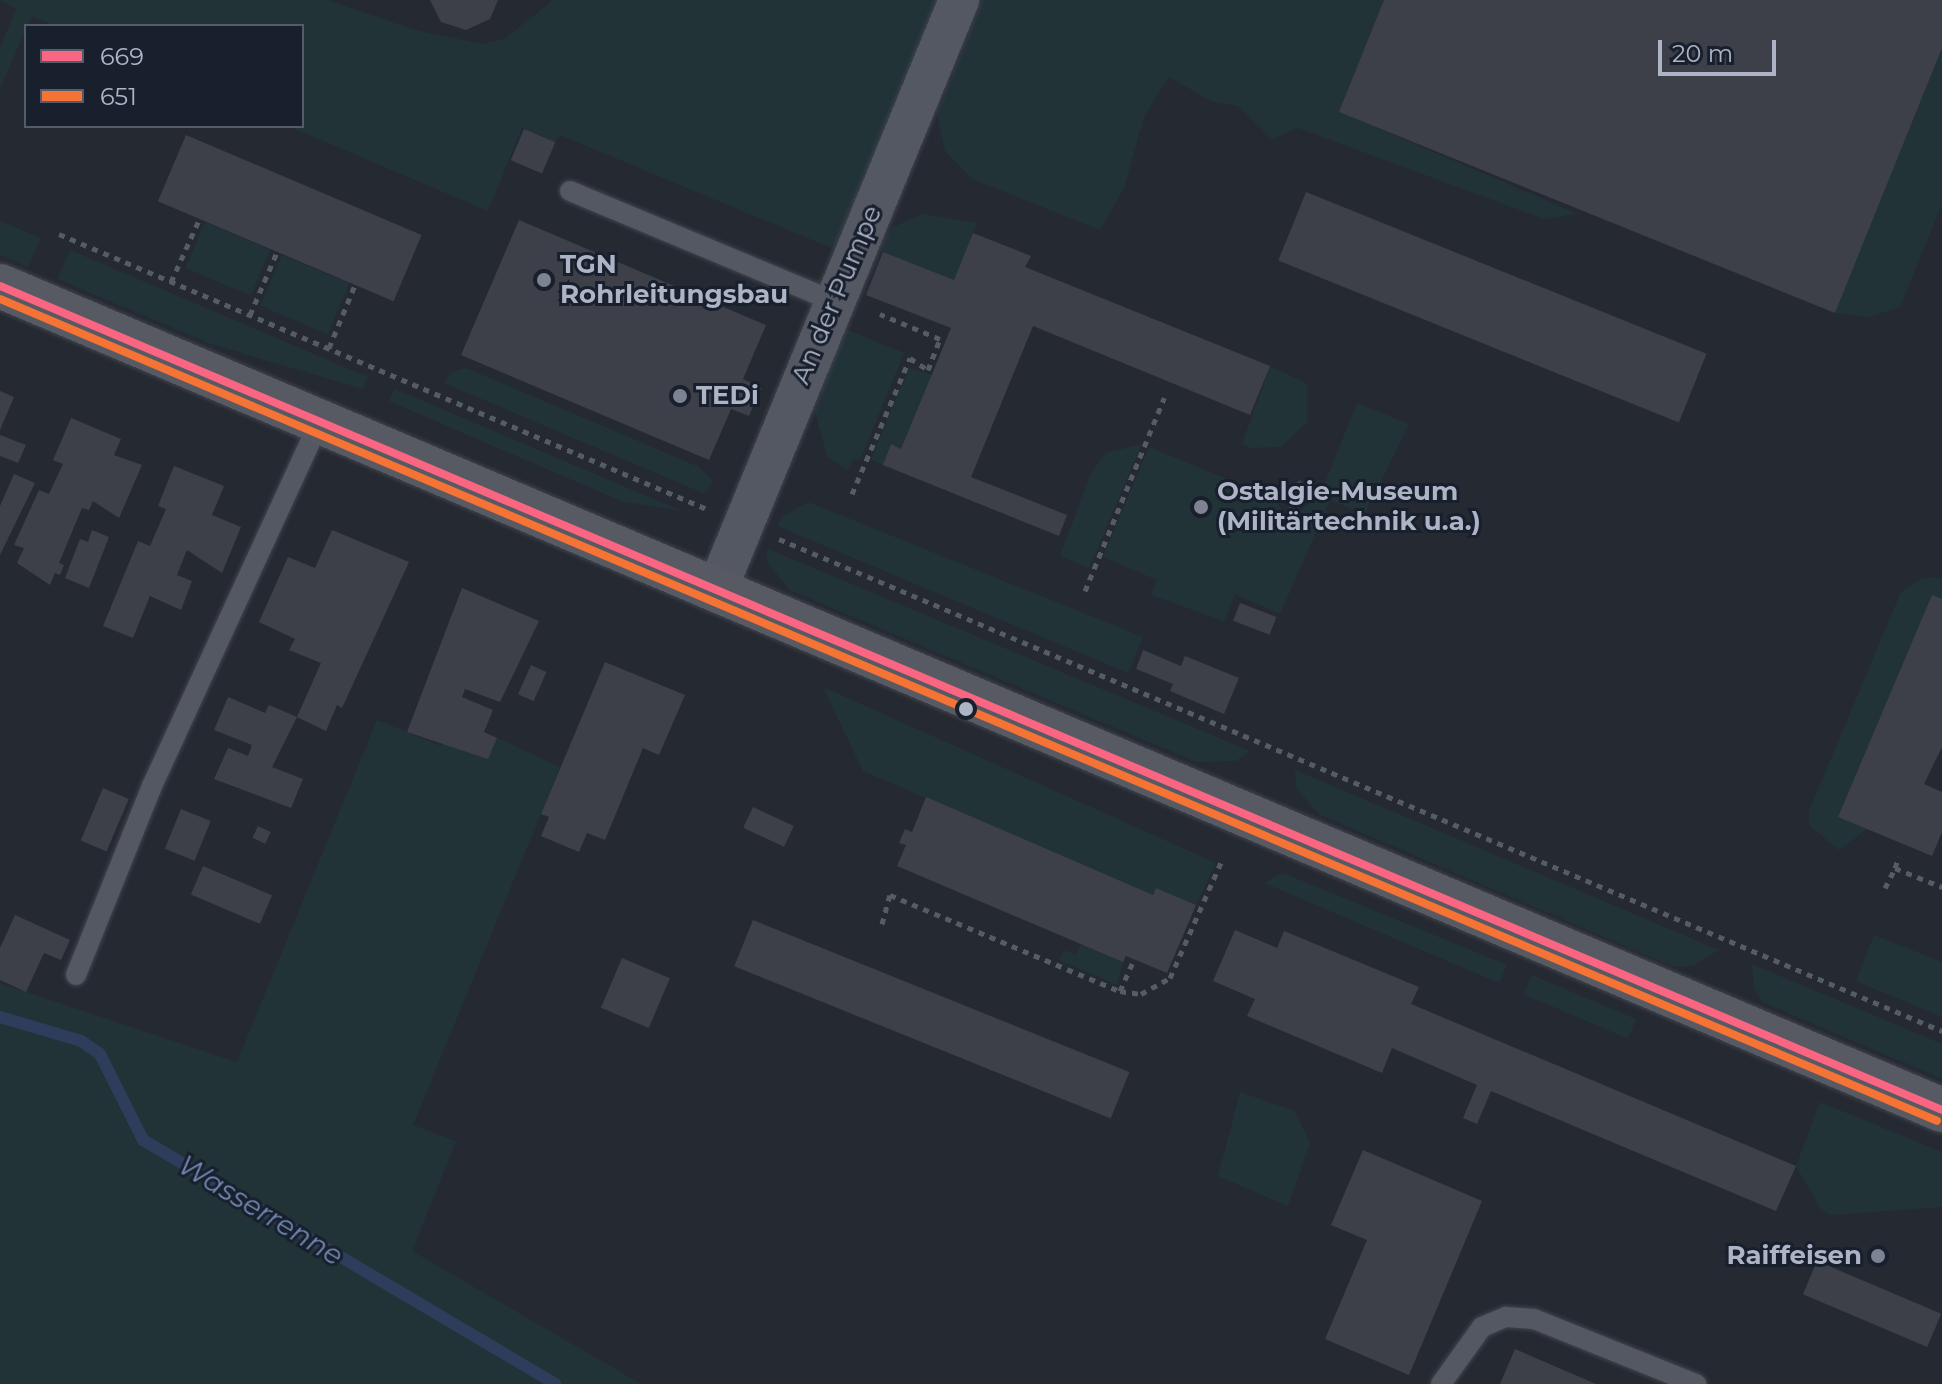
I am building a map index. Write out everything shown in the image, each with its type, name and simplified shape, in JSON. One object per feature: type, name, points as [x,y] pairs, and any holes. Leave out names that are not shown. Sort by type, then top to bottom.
[{"type":"main road","points":[[0,286],[1942,1110]]},
{"type":"street","name":"An der Pumpe","points":[[716,592],[741,523],[959,0]]},
{"type":"lane","points":[[570,191],[833,301]]},
{"type":"lane","points":[[76,975],[152,786],[320,421]]},
{"type":"lane","points":[[1441,1384],[1482,1327],[1506,1317],[1534,1319],[1696,1384]]},
{"type":"path","points":[[171,282],[199,220]]},
{"type":"path","points":[[59,234],[1942,1031]]},
{"type":"path","points":[[250,315],[277,252]]},
{"type":"path","points":[[329,348],[355,285]]},
{"type":"path","points":[[852,494],[910,358],[928,370],[940,339],[880,314]]},
{"type":"path","points":[[1085,591],[1164,398]]},
{"type":"path","points":[[1885,888],[1899,857]]},
{"type":"path","points":[[882,924],[890,895],[1120,991],[1141,994],[1170,978],[1222,860]]},
{"type":"path","points":[[1895,868],[1942,887]]},
{"type":"path","points":[[1120,991],[1134,960]]},
{"type":"shaded area","points":[[0,0],[327,0],[415,30],[482,44],[505,39],[553,0],[937,0],[834,249],[560,135],[555,142],[522,128],[488,211],[293,128],[304,128],[304,24],[50,24],[32,16],[28,24],[24,24],[24,34],[0,88],[0,48],[16,9]]},
{"type":"shaded area","points":[[982,0],[1384,0],[1340,112],[1578,214],[1544,219],[1298,128],[1272,139],[1238,106],[1213,102],[1169,77],[1144,116],[1124,188],[1100,230],[972,179],[945,151],[937,114]]},
{"type":"shaded area","points":[[1942,48],[1942,204],[1900,307],[1869,317],[1835,313]]},
{"type":"shaded area","points":[[923,214],[977,223],[954,280],[883,252],[878,245],[893,227]]},
{"type":"shaded area","points":[[0,221],[41,238],[28,267],[0,255]]},
{"type":"shaded area","points":[[205,222],[270,250],[251,296],[185,268]]},
{"type":"shaded area","points":[[70,250],[368,377],[363,389],[208,343],[57,279]]},
{"type":"shaded area","points":[[282,255],[349,284],[328,334],[261,306]]},
{"type":"shaded area","points":[[843,328],[904,353],[860,460],[853,459],[848,471],[827,456],[815,412]]},
{"type":"shaded area","points":[[1270,366],[1307,384],[1307,422],[1281,447],[1251,448],[1242,444]]},
{"type":"shaded area","points":[[466,368],[699,467],[712,480],[710,487],[703,493],[444,383],[452,372]]},
{"type":"shaded area","points":[[909,368],[932,375],[901,449],[891,444],[883,465],[871,459]]},
{"type":"shaded area","points":[[395,389],[682,511],[621,501],[389,401]]},
{"type":"shaded area","name":"Ostalgie-Museum (Militärtechnik u.a.)","points":[[1357,403],[1409,424],[1365,514],[1330,500],[1280,614],[1235,594],[1224,621],[1151,595],[1157,580],[1103,557],[1149,447],[1273,498],[1289,520],[1320,495]]},
{"type":"shaded area","points":[[1142,444],[1089,568],[1060,556],[1091,473],[1106,453]]},
{"type":"shaded area","points":[[808,502],[1143,637],[1128,673],[777,526],[782,517]]},
{"type":"shaded area","points":[[768,549],[1250,751],[1236,761],[1196,762],[789,590],[766,560]]},
{"type":"shaded area","points":[[1923,578],[1942,578],[1942,599],[1932,596],[1838,817],[1867,829],[1839,850],[1809,825],[1809,811],[1901,592]]},
{"type":"shaded area","points":[[823,687],[1216,863],[1196,905],[1156,888],[1153,895],[863,771]]},
{"type":"shaded area","points":[[377,720],[441,746],[444,740],[488,758],[497,738],[560,767],[413,1125],[456,1141],[412,1251],[641,1384],[0,1384],[0,983],[237,1062]]},
{"type":"shaded area","points":[[1295,770],[1719,950],[1694,965],[1674,967],[1320,815],[1296,788]]},
{"type":"shaded area","points":[[1283,873],[1507,965],[1499,983],[1264,883]]},
{"type":"shaded area","points":[[1874,935],[1942,962],[1942,1017],[1856,981]]},
{"type":"shaded area","points":[[1081,944],[1123,962],[1117,985],[1059,960],[1064,950],[1076,955]]},
{"type":"shaded area","points":[[1752,964],[1942,1044],[1942,1079],[1762,1002],[1754,988]]},
{"type":"shaded area","points":[[1532,975],[1636,1019],[1628,1038],[1524,994]]},
{"type":"shaded area","points":[[1240,1092],[1295,1111],[1310,1143],[1288,1206],[1218,1176]]},
{"type":"shaded area","points":[[1820,1102],[1942,1152],[1942,1207],[1830,1215],[1821,1209],[1796,1166]]},
{"type":"building","points":[[430,0],[498,0],[490,19],[466,30],[441,22]]},
{"type":"building","points":[[1384,0],[1942,0],[1942,48],[1835,313],[1339,112]]},
{"type":"building","points":[[524,129],[555,142],[542,174],[511,160]]},
{"type":"building","points":[[186,135],[422,235],[394,301],[158,201]]},
{"type":"building","points":[[1306,192],[1707,354],[1679,422],[1278,261]]},
{"type":"building","points":[[519,220],[766,325],[743,379],[761,388],[749,416],[731,409],[709,460],[461,355]]},
{"type":"building","points":[[973,233],[1031,256],[1025,267],[1270,366],[1250,415],[1033,326],[971,477],[1067,515],[1059,536],[883,465],[891,444],[901,449],[951,328],[866,295],[883,252],[954,280]]},
{"type":"building","points":[[0,391],[14,397],[0,430]]},
{"type":"building","points":[[71,418],[121,439],[114,455],[142,465],[119,518],[93,501],[89,510],[82,508],[59,563],[64,565],[60,575],[55,573],[50,585],[17,563],[24,548],[14,545],[39,490],[49,494],[63,464],[53,460]]},
{"type":"building","points":[[0,435],[26,445],[18,463],[0,456]]},
{"type":"building","points":[[174,466],[224,486],[212,515],[241,527],[222,573],[187,550],[177,575],[192,581],[181,610],[150,596],[133,638],[103,626],[138,541],[150,546],[166,509],[158,506]]},
{"type":"building","points":[[14,474],[35,483],[0,555],[0,506]]},
{"type":"building","points":[[1300,480],[1313,496],[1293,513],[1280,496]]},
{"type":"building","points":[[92,530],[109,537],[89,588],[65,578],[80,539],[88,542]]},
{"type":"building","points":[[332,530],[409,562],[342,708],[337,705],[326,731],[297,717],[321,663],[289,650],[295,639],[259,622],[288,557],[315,568]]},
{"type":"building","points":[[462,588],[539,621],[500,702],[465,689],[462,697],[493,710],[484,732],[497,738],[488,759],[407,732]]},
{"type":"building","points":[[1932,595],[1942,599],[1942,747],[1924,784],[1942,792],[1942,832],[1932,856],[1838,817]]},
{"type":"building","points":[[1240,603],[1276,617],[1270,635],[1233,621]]},
{"type":"building","points":[[1143,650],[1181,666],[1185,656],[1239,678],[1224,714],[1170,691],[1173,684],[1136,669]]},
{"type":"building","points":[[605,662],[685,695],[659,755],[643,748],[605,840],[587,833],[579,852],[541,836],[549,817],[541,814]]},
{"type":"building","points":[[531,665],[547,672],[534,701],[518,694]]},
{"type":"building","points":[[228,697],[265,713],[269,705],[297,717],[272,767],[303,779],[291,808],[214,779],[228,748],[248,756],[252,745],[214,730]]},
{"type":"building","points":[[103,788],[129,799],[107,851],[81,840]]},
{"type":"building","points":[[926,797],[1153,895],[1156,888],[1196,905],[1167,973],[1126,956],[1123,962],[897,866],[906,845],[899,843],[905,829],[912,832]]},
{"type":"building","points":[[753,807],[794,826],[784,847],[743,828]]},
{"type":"building","points":[[181,809],[211,821],[195,861],[165,849]]},
{"type":"building","points":[[258,826],[271,832],[265,844],[253,838]]},
{"type":"building","points":[[203,866],[272,895],[260,924],[191,895]]},
{"type":"building","points":[[15,915],[70,940],[61,960],[44,953],[26,992],[0,980],[0,948]]},
{"type":"building","points":[[753,920],[1129,1072],[1111,1118],[734,966]]},
{"type":"building","points":[[1235,930],[1277,948],[1284,931],[1419,987],[1411,1004],[1796,1166],[1776,1211],[1491,1091],[1477,1124],[1463,1118],[1477,1085],[1392,1048],[1382,1073],[1247,1016],[1255,999],[1213,981]]},
{"type":"building","points":[[622,958],[670,978],[649,1028],[601,1008]]},
{"type":"building","points":[[1363,1150],[1482,1201],[1409,1375],[1325,1339],[1367,1240],[1331,1225]]},
{"type":"building","points":[[1817,1261],[1941,1314],[1927,1347],[1803,1294]]},
{"type":"building","points":[[1515,1349],[1596,1384],[1500,1384]]},
{"type":"waterway","name":"Wasserrenne","points":[[0,1017],[81,1041],[100,1054],[143,1140],[555,1384]]},
{"type":"transit line","name":"669","points":[[0,286],[1942,1110]]},
{"type":"transit line","name":"651","points":[[0,299],[1937,1121]]},
{"type":"place","name":"TGN Rohrleitungsbau","points":[[544,280]]},
{"type":"place","name":"TEDi","points":[[680,396]]},
{"type":"place","name":"Ostalgie-Museum (Militärtechnik u.a.)","points":[[1201,507]]},
{"type":"place","name":"Raiffeisen","points":[[1878,1256]]}]
